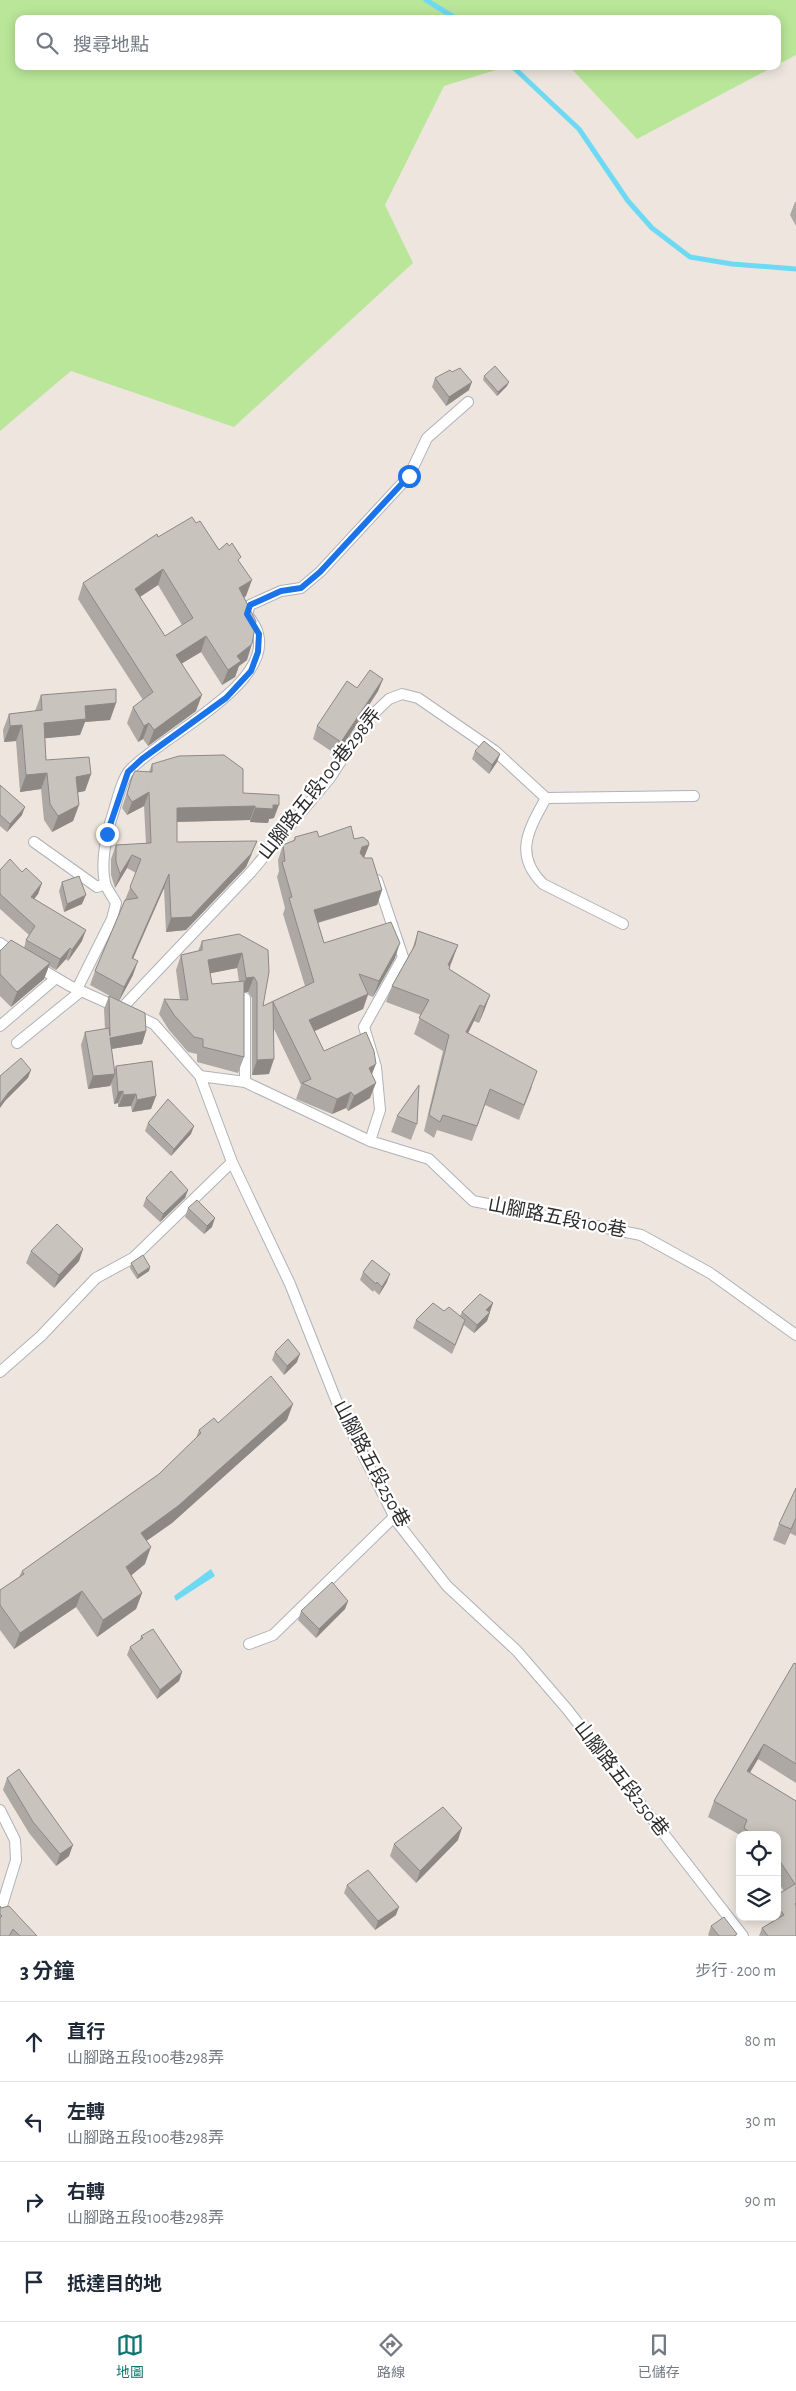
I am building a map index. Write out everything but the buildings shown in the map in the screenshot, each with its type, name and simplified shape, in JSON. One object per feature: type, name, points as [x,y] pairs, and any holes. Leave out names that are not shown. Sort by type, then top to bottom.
[{"type":"lane","points":[[17,1042],[79,990],[112,920],[116,903],[105,884],[107,834],[128,772],[142,759],[226,698],[251,671],[258,652],[259,634],[247,614],[250,605],[281,591],[301,588],[320,572],[409,476],[427,438],[468,402]]},
{"type":"lane","name":"山腳路五段100巷298弄","points":[[121,1009],[250,872],[330,778],[368,719],[389,699],[402,694],[418,698],[495,751],[546,798]]},
{"type":"lane","points":[[623,924],[543,884],[533,874],[527,862],[528,831],[546,798],[694,796]]},
{"type":"lane","points":[[34,842],[97,887],[105,884]]},
{"type":"lane","points":[[370,1141],[380,1110],[376,1067],[364,1027],[403,957],[372,866]]},
{"type":"lane","points":[[0,943],[8,950],[56,978],[154,1024],[200,1076]]},
{"type":"lane","points":[[0,1026],[56,978]]},
{"type":"lane","points":[[244,1082],[245,998]]},
{"type":"lane","name":"山腳路五段100巷","points":[[200,1076],[244,1082],[370,1141],[429,1160],[474,1201],[641,1234],[710,1273],[796,1335]]},
{"type":"lane","name":"山腳路五段250巷","points":[[200,1076],[232,1162],[290,1284],[338,1405],[395,1516],[447,1586],[517,1651],[567,1709],[743,1936]]},
{"type":"lane","points":[[0,1372],[41,1336],[96,1278],[133,1258],[232,1162]]},
{"type":"lane","points":[[249,1644],[273,1635],[395,1516]]},
{"type":"lane","points":[[0,1810],[15,1840],[16,1860],[0,1912]]},
{"type":"green space","points":[[0,0],[796,0],[796,55],[781,63],[781,15],[15,15],[15,70],[496,70],[444,86],[385,205],[413,263],[234,427],[71,371],[0,431]]},
{"type":"green space","points":[[573,70],[767,70],[637,139]]},
{"type":"water","points":[[211,1569],[215,1576],[176,1601],[174,1596]]},
{"type":"waterway","points":[[426,0],[450,15]]},
{"type":"waterway","points":[[516,70],[579,129],[628,201],[652,228],[690,257],[732,264],[796,269]]},
{"type":"route","points":[[107,834],[128,772],[142,759],[226,698],[251,671],[258,652],[259,634],[247,614],[250,605],[261,598],[281,591],[301,588],[320,572],[409,476]]}]
